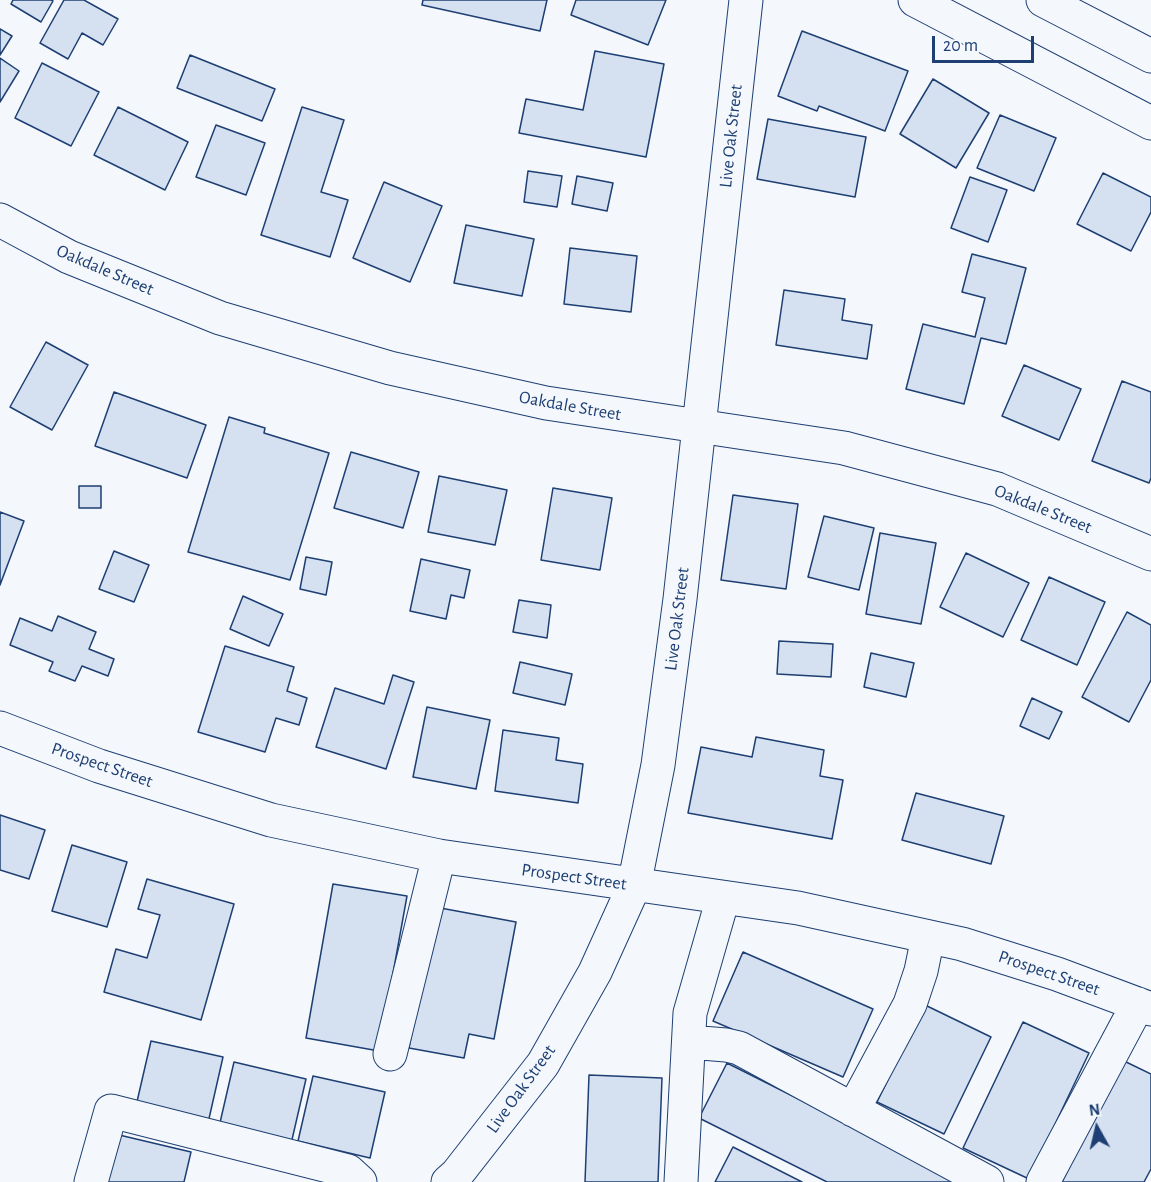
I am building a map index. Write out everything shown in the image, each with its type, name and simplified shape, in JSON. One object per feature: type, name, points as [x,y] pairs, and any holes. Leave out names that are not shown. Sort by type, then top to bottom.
[{"type":"street","name":"Live Oak Street","points":[[448,1182],[457,1174],[543,1064],[595,972],[634,885],[658,765],[680,599],[746,0]]},
{"type":"street","points":[[915,0],[1151,123]]},
{"type":"street","points":[[1043,0],[1151,56]]},
{"type":"street","name":"Oakdale Street","points":[[0,220],[69,258],[220,318],[390,368],[546,403],[844,448],[997,489],[1151,554]]},
{"type":"street","name":"Prospect Street","points":[[0,728],[99,766],[271,820],[439,856],[798,908],[962,944],[1057,974],[1144,1006]]},
{"type":"street","points":[[390,1054],[439,856]]},
{"type":"street","points":[[681,1182],[690,1013],[723,898]]},
{"type":"street","points":[[853,1110],[910,1004],[921,971],[928,937]]},
{"type":"street","points":[[1043,1182],[1144,1006]]},
{"type":"street","points":[[689,1042],[726,1044],[739,1048],[987,1182]]},
{"type":"street","points":[[91,1182],[111,1112],[348,1171],[360,1182]]},
{"type":"building","points":[[13,0],[53,1],[41,22],[11,4]]},
{"type":"building","points":[[64,0],[84,0],[118,19],[103,45],[82,33],[68,59],[40,43]]},
{"type":"building","points":[[423,0],[547,0],[540,31],[422,5]]},
{"type":"building","points":[[576,0],[666,0],[648,45],[571,15]]},
{"type":"building","points":[[0,29],[12,36],[0,55]]},
{"type":"building","points":[[802,31],[908,71],[885,131],[819,106],[817,111],[778,96]]},
{"type":"building","points":[[595,51],[664,64],[646,157],[519,133],[526,99],[583,110]]},
{"type":"building","points":[[190,55],[275,89],[262,121],[177,88]]},
{"type":"building","points":[[0,58],[19,71],[0,102]]},
{"type":"building","points":[[42,63],[99,92],[71,146],[15,118]]},
{"type":"building","points":[[933,79],[989,113],[956,168],[900,134]]},
{"type":"building","points":[[118,107],[188,142],[165,190],[94,155]]},
{"type":"building","points":[[302,107],[344,120],[321,192],[348,200],[330,257],[261,235]]},
{"type":"building","points":[[1000,115],[1056,138],[1034,191],[977,168]]},
{"type":"building","points":[[768,119],[866,137],[855,197],[757,179]]},
{"type":"building","points":[[216,125],[265,143],[246,195],[196,177]]},
{"type":"building","points":[[528,171],[562,176],[557,207],[524,202]]},
{"type":"building","points":[[1103,173],[1151,197],[1151,212],[1131,251],[1077,224]]},
{"type":"building","points":[[577,176],[613,183],[607,211],[572,204]]},
{"type":"building","points":[[970,177],[1007,190],[988,242],[951,228]]},
{"type":"building","points":[[384,182],[442,206],[410,282],[353,258]]},
{"type":"building","points":[[466,225],[534,239],[522,296],[454,283]]},
{"type":"building","points":[[570,248],[637,256],[631,312],[564,304]]},
{"type":"building","points":[[972,254],[1026,268],[1006,344],[981,338],[964,404],[906,389],[923,324],[975,337],[985,298],[962,292]]},
{"type":"building","points":[[784,290],[845,299],[842,320],[872,325],[867,359],[776,345]]},
{"type":"building","points":[[46,342],[88,365],[52,430],[10,407]]},
{"type":"building","points":[[1024,365],[1081,389],[1059,440],[1002,416]]},
{"type":"building","points":[[1122,381],[1151,392],[1151,478],[1149,483],[1092,461]]},
{"type":"building","points":[[114,392],[206,425],[187,478],[95,446]]},
{"type":"building","points":[[229,417],[265,428],[264,433],[329,453],[290,580],[188,552]]},
{"type":"building","points":[[351,452],[419,472],[403,528],[334,508]]},
{"type":"building","points":[[439,476],[507,490],[495,545],[428,532]]},
{"type":"building","points":[[79,486],[101,486],[101,508],[79,508]]},
{"type":"building","points":[[553,488],[612,498],[600,570],[541,560]]},
{"type":"building","points":[[733,495],[798,504],[786,589],[721,580]]},
{"type":"building","points":[[0,512],[24,521],[0,585]]},
{"type":"building","points":[[824,516],[874,528],[859,590],[808,577]]},
{"type":"building","points":[[880,533],[936,543],[921,624],[866,614]]},
{"type":"building","points":[[114,551],[149,565],[134,602],[99,589]]},
{"type":"building","points":[[966,553],[1029,583],[1003,637],[940,607]]},
{"type":"building","points":[[306,557],[332,562],[326,595],[300,589]]},
{"type":"building","points":[[421,559],[470,570],[464,598],[451,595],[446,619],[410,611]]},
{"type":"building","points":[[1049,577],[1105,602],[1077,665],[1021,640]]},
{"type":"building","points":[[243,596],[283,614],[269,646],[230,629]]},
{"type":"building","points":[[519,600],[551,605],[547,638],[513,632]]},
{"type":"building","points":[[1127,612],[1151,625],[1151,680],[1129,722],[1082,697]]},
{"type":"building","points":[[58,616],[96,632],[89,649],[114,659],[108,676],[82,666],[75,681],[49,671],[53,662],[10,645],[20,618],[52,631]]},
{"type":"building","points":[[779,641],[833,644],[831,677],[777,674]]},
{"type":"building","points":[[225,646],[294,667],[287,691],[307,698],[299,725],[276,718],[265,752],[198,732]]},
{"type":"building","points":[[871,653],[914,663],[906,697],[864,687]]},
{"type":"building","points":[[520,662],[572,674],[565,705],[513,693]]},
{"type":"building","points":[[393,675],[414,682],[386,769],[316,747],[335,688],[384,704]]},
{"type":"building","points":[[1032,698],[1062,712],[1049,739],[1020,726]]},
{"type":"building","points":[[427,707],[490,720],[476,789],[413,777]]},
{"type":"building","points":[[503,730],[559,738],[556,760],[583,764],[578,803],[495,791]]},
{"type":"building","points":[[756,737],[824,750],[820,776],[843,780],[832,839],[688,813],[701,747],[752,757]]},
{"type":"building","points":[[916,793],[1004,816],[991,864],[902,840]]},
{"type":"building","points":[[0,815],[45,830],[29,879],[0,870]]},
{"type":"building","points":[[72,845],[127,862],[107,927],[52,911]]},
{"type":"building","points":[[147,879],[234,904],[201,1020],[104,992],[116,949],[147,958],[160,915],[138,909]]},
{"type":"building","points":[[333,884],[407,896],[379,1051],[306,1038]]},
{"type":"building","points":[[435,907],[516,922],[494,1039],[469,1034],[464,1058],[409,1048]]},
{"type":"building","points":[[743,952],[873,1009],[843,1077],[713,1021]]},
{"type":"building","points":[[925,1005],[991,1037],[944,1134],[877,1102]]},
{"type":"building","points":[[1023,1022],[1089,1053],[1029,1179],[963,1148]]},
{"type":"building","points":[[151,1041],[223,1057],[208,1123],[136,1106]]},
{"type":"building","points":[[1122,1060],[1151,1074],[1151,1169],[1144,1182],[1062,1182]]},
{"type":"building","points":[[234,1062],[306,1079],[291,1144],[219,1127]]},
{"type":"building","points":[[727,1063],[964,1182],[827,1182],[699,1118]]},
{"type":"building","points":[[589,1075],[662,1078],[658,1182],[585,1182]]},
{"type":"building","points":[[313,1076],[385,1092],[370,1158],[298,1141]]},
{"type":"building","points":[[115,1134],[191,1152],[184,1182],[104,1182]]},
{"type":"building","points":[[733,1147],[802,1182],[715,1182]]}]
